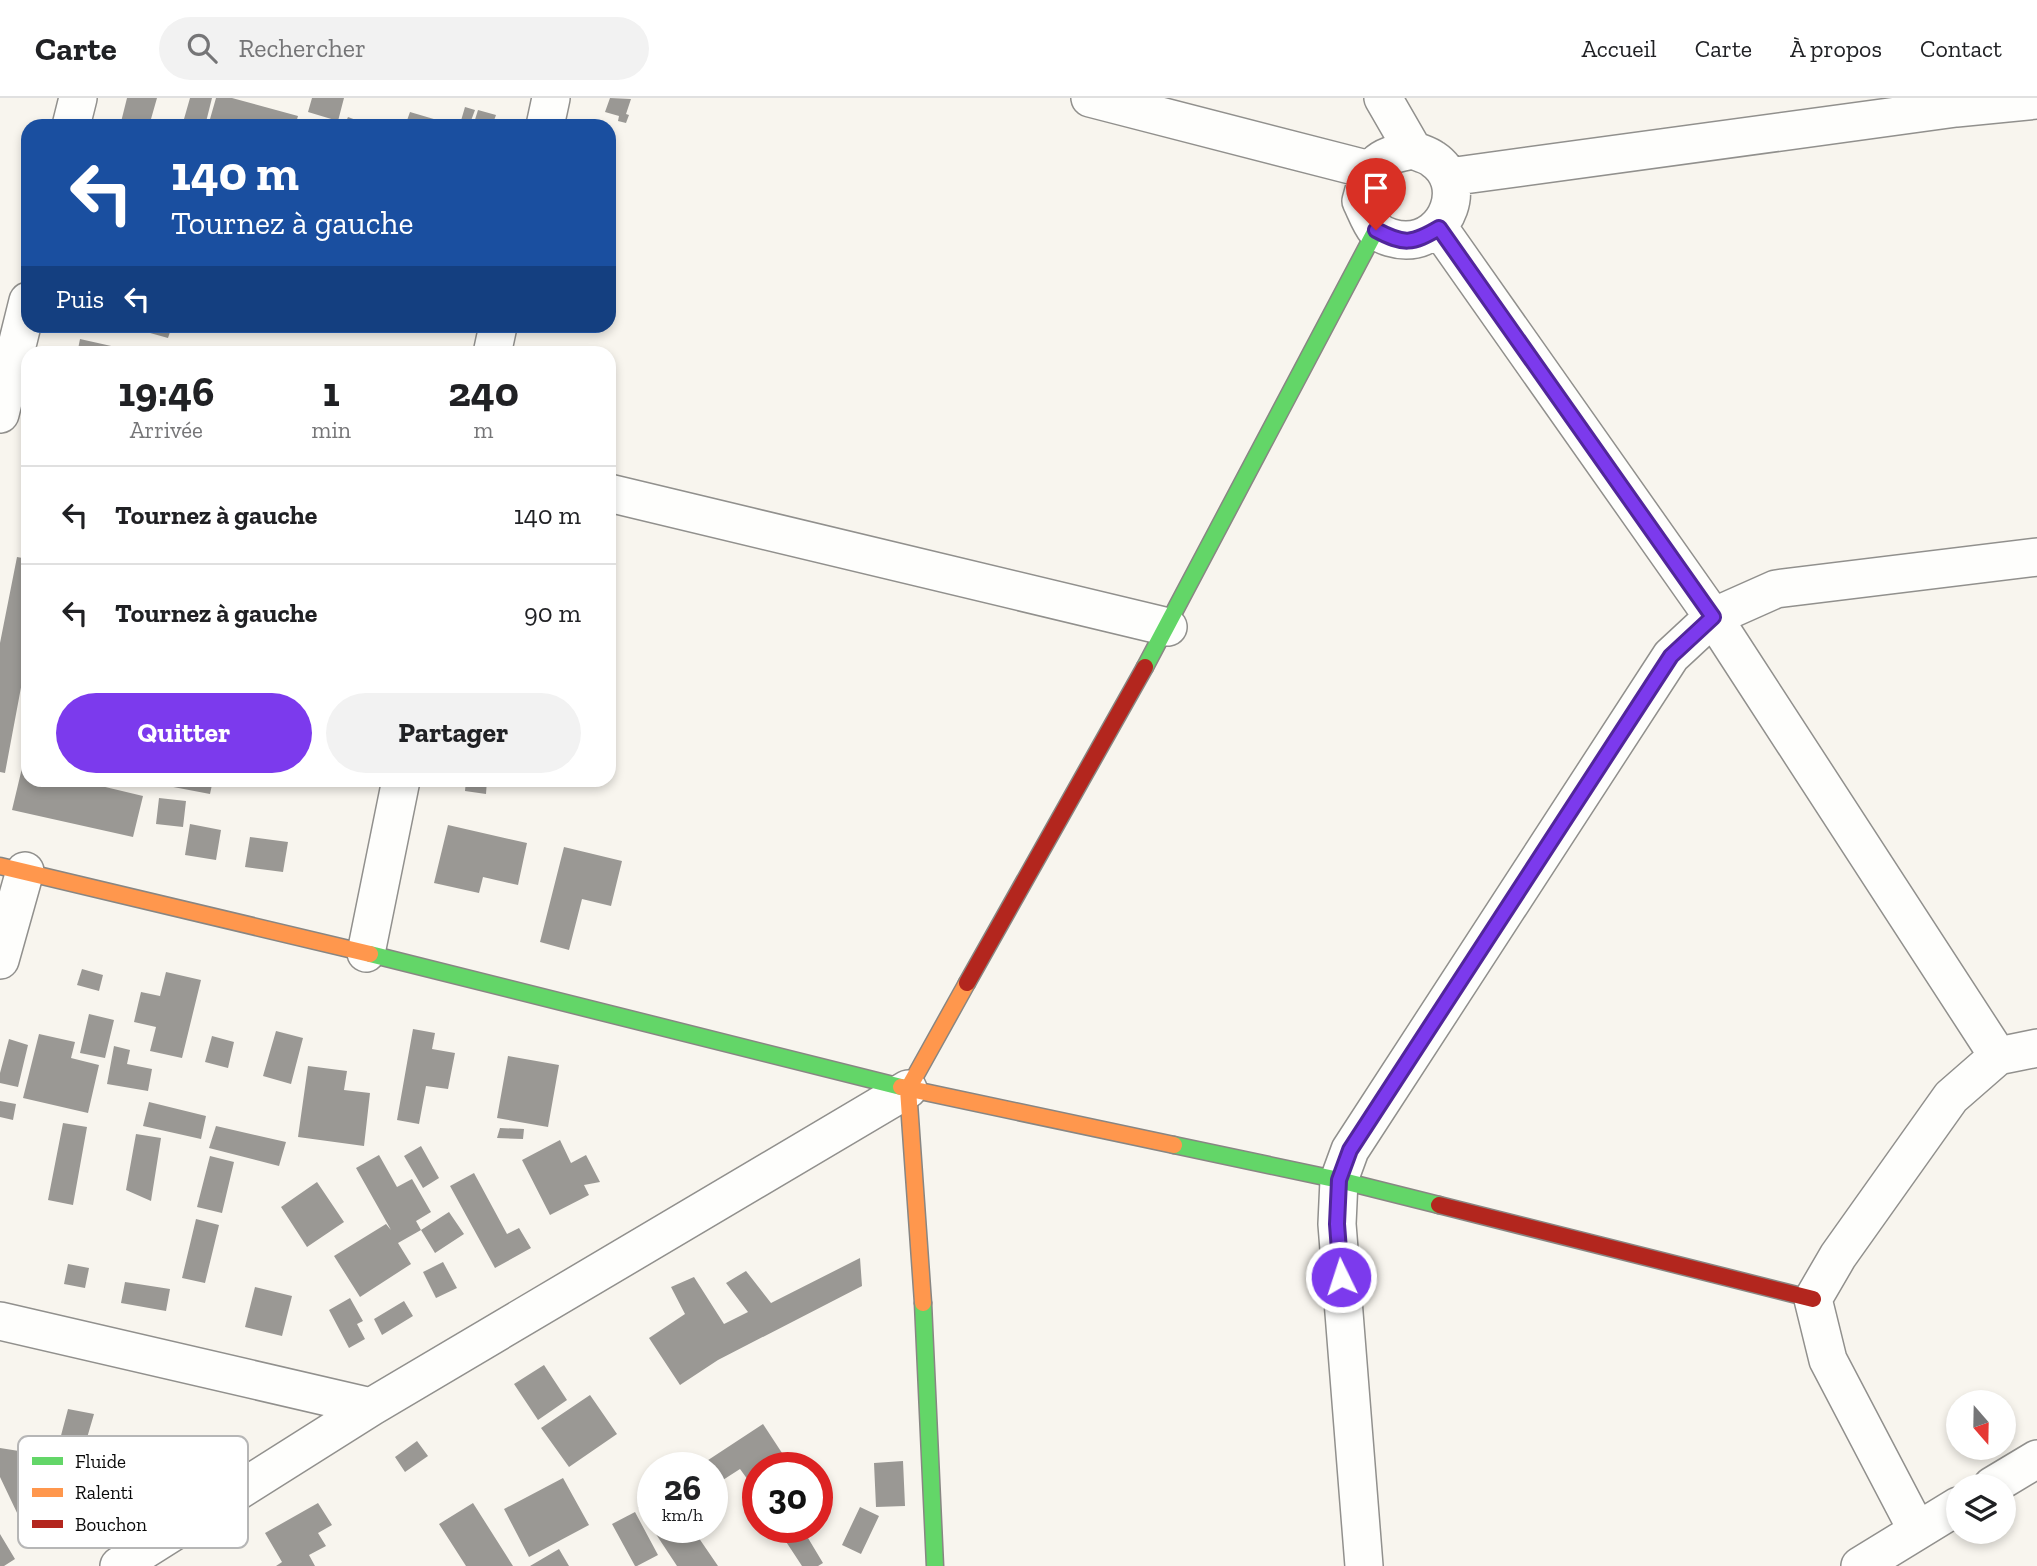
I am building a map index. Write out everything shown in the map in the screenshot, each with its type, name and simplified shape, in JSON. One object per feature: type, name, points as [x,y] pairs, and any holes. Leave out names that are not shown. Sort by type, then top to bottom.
[{"type":"street","points":[[73,119],[78,98]]},
{"type":"street","points":[[546,119],[551,98]]},
{"type":"street","points":[[1090,98],[1370,170]]},
{"type":"street","points":[[1382,98],[1413,150]]},
{"type":"street","points":[[1449,177],[1953,103],[2037,100]]},
{"type":"street","points":[[1413,150],[1434,159],[1449,177],[1452,204],[1439,228],[1419,240],[1396,240],[1376,230],[1361,201],[1370,170],[1388,154],[1413,150]]},
{"type":"street","points":[[1439,228],[1713,617],[1998,1056]]},
{"type":"street","points":[[248,1485],[371,1407],[908,1089],[1168,627],[1376,230]]},
{"type":"street","points":[[0,414],[21,329]]},
{"type":"street","points":[[616,495],[1168,627]]},
{"type":"street","points":[[1364,1566],[1337,1224],[1339,1180],[1350,1150],[1671,656],[1713,617],[1776,589],[2037,557]]},
{"type":"street","points":[[366,953],[400,787]]},
{"type":"street","points":[[0,960],[12,868],[366,953],[908,1089],[1339,1180],[1813,1299]]},
{"type":"street","points":[[1917,1530],[1828,1360],[1813,1299],[1838,1256],[1951,1097],[1998,1056],[2037,1048]]},
{"type":"street","points":[[908,1089],[924,1313],[935,1566]]},
{"type":"street","points":[[0,1321],[371,1407]]},
{"type":"street","points":[[2012,1474],[2037,1459]]},
{"type":"street","points":[[1860,1566],[1946,1513]]},
{"type":"street","points":[[119,1566],[148,1548]]},
{"type":"building","points":[[127,98],[157,98],[151,119],[122,119]]},
{"type":"building","points":[[190,98],[212,98],[207,119],[184,119]]},
{"type":"building","points":[[216,98],[232,98],[298,116],[297,119],[210,119]]},
{"type":"building","points":[[312,98],[344,98],[339,119],[308,112]]},
{"type":"building","points":[[610,98],[631,99],[626,123],[618,121],[619,116],[605,112]]},
{"type":"building","points":[[465,107],[475,110],[472,119],[461,119]]},
{"type":"building","points":[[478,110],[496,115],[495,119],[475,119]]},
{"type":"building","points":[[410,112],[434,119],[408,119]]},
{"type":"building","points":[[150,333],[170,333],[168,338]]},
{"type":"building","points":[[80,339],[111,346],[79,346]]},
{"type":"building","points":[[17,557],[21,558],[21,687],[5,773],[0,772],[0,643]]},
{"type":"building","points":[[21,772],[21,787],[105,787],[143,796],[133,837],[12,810]]},
{"type":"building","points":[[173,787],[212,787],[210,794]]},
{"type":"building","points":[[465,787],[486,787],[486,794],[465,791]]},
{"type":"building","points":[[159,798],[186,801],[183,827],[156,824]]},
{"type":"building","points":[[190,824],[221,830],[216,860],[185,855]]},
{"type":"building","points":[[448,825],[527,843],[518,885],[483,877],[479,893],[434,883]]},
{"type":"building","points":[[250,837],[288,842],[283,872],[245,867]]},
{"type":"building","points":[[564,847],[622,861],[611,906],[582,899],[569,950],[540,942]]},
{"type":"building","points":[[82,969],[103,975],[99,991],[77,985]]},
{"type":"building","points":[[166,972],[201,980],[182,1058],[150,1051],[156,1027],[134,1022],[141,992],[160,996]]},
{"type":"building","points":[[89,1014],[114,1020],[105,1058],[80,1053]]},
{"type":"building","points":[[413,1029],[435,1033],[432,1049],[455,1053],[448,1089],[426,1086],[419,1124],[397,1120]]},
{"type":"building","points":[[276,1031],[303,1038],[291,1084],[263,1076]]},
{"type":"building","points":[[39,1034],[75,1042],[71,1058],[99,1065],[88,1113],[23,1098]]},
{"type":"building","points":[[212,1036],[234,1042],[228,1068],[205,1062]]},
{"type":"building","points":[[9,1039],[28,1045],[18,1087],[0,1083]]},
{"type":"building","points":[[114,1046],[130,1050],[127,1064],[152,1069],[148,1091],[107,1084]]},
{"type":"building","points":[[508,1056],[559,1065],[548,1127],[497,1118]]},
{"type":"building","points":[[308,1066],[347,1071],[344,1090],[370,1093],[364,1146],[298,1137]]},
{"type":"building","points":[[0,1101],[16,1104],[13,1120],[0,1117]]},
{"type":"building","points":[[149,1102],[206,1116],[201,1139],[143,1126]]},
{"type":"building","points":[[63,1123],[87,1127],[73,1205],[48,1200]]},
{"type":"building","points":[[216,1126],[286,1142],[279,1166],[209,1148]]},
{"type":"building","points":[[500,1128],[524,1129],[523,1139],[497,1138]]},
{"type":"building","points":[[136,1134],[161,1138],[151,1201],[126,1190]]},
{"type":"building","points":[[560,1140],[571,1163],[586,1155],[600,1182],[584,1185],[589,1195],[550,1215],[522,1160]]},
{"type":"building","points":[[421,1146],[439,1178],[423,1188],[404,1156]]},
{"type":"building","points":[[379,1155],[397,1187],[412,1179],[431,1212],[416,1221],[421,1230],[398,1243],[411,1264],[360,1297],[334,1256],[386,1224],[391,1230],[356,1168]]},
{"type":"building","points":[[210,1156],[234,1162],[222,1213],[197,1207]]},
{"type":"building","points":[[474,1173],[507,1234],[519,1228],[531,1248],[495,1268],[450,1186]]},
{"type":"building","points":[[317,1182],[344,1222],[307,1247],[281,1207]]},
{"type":"building","points":[[449,1212],[464,1234],[435,1253],[421,1230]]},
{"type":"building","points":[[196,1219],[219,1225],[205,1283],[182,1278]]},
{"type":"building","points":[[860,1258],[862,1286],[718,1360],[680,1385],[649,1338],[685,1314],[671,1287],[694,1277],[724,1324],[748,1312],[726,1283],[746,1271],[771,1303]]},
{"type":"building","points":[[443,1262],[457,1288],[436,1298],[423,1272]]},
{"type":"building","points":[[68,1264],[89,1268],[85,1288],[64,1284]]},
{"type":"building","points":[[125,1282],[170,1289],[166,1311],[121,1303]]},
{"type":"building","points":[[255,1287],[292,1296],[282,1336],[245,1327]]},
{"type":"building","points":[[350,1298],[363,1321],[357,1324],[365,1339],[349,1348],[329,1310]]},
{"type":"building","points":[[404,1301],[413,1316],[382,1335],[374,1319]]},
{"type":"building","points":[[544,1365],[567,1400],[538,1420],[514,1384]]},
{"type":"building","points":[[590,1395],[617,1434],[569,1467],[541,1428]]},
{"type":"building","points":[[68,1409],[94,1414],[88,1436],[61,1436]]},
{"type":"building","points":[[763,1424],[781,1452],[742,1452],[742,1472],[740,1469],[728,1477],[728,1452],[720,1452]]},
{"type":"building","points":[[417,1441],[428,1456],[405,1472],[395,1457]]},
{"type":"building","points":[[0,1448],[18,1451],[18,1515],[0,1477]]},
{"type":"building","points":[[903,1461],[905,1506],[876,1507],[874,1463]]},
{"type":"building","points":[[563,1478],[589,1525],[529,1557],[504,1509]]},
{"type":"building","points":[[318,1503],[332,1525],[318,1533],[326,1546],[309,1555],[315,1566],[276,1566],[282,1562],[265,1533]]},
{"type":"building","points":[[473,1503],[513,1566],[466,1566],[439,1524]]},
{"type":"building","points":[[860,1507],[879,1516],[861,1554],[842,1545]]},
{"type":"building","points":[[635,1512],[637,1543],[652,1543],[658,1555],[635,1566],[612,1524]]},
{"type":"building","points":[[0,1534],[15,1559],[4,1566],[0,1566]]},
{"type":"building","points":[[662,1543],[702,1543],[718,1566],[677,1566]]},
{"type":"building","points":[[787,1543],[811,1543],[823,1563],[818,1566],[802,1566]]},
{"type":"building","points":[[559,1549],[569,1566],[530,1566]]},
{"type":"traffic: fast","points":[[1145,667],[1376,230]]},
{"type":"traffic: fast","points":[[370,954],[901,1087]]},
{"type":"traffic: fast","points":[[1174,1145],[1339,1180],[1439,1205]]},
{"type":"traffic: fast","points":[[923,1303],[935,1566]]},
{"type":"traffic: slow","points":[[0,866],[370,954]]},
{"type":"traffic: slow","points":[[923,1303],[908,1089],[967,983]]},
{"type":"traffic: slow","points":[[901,1087],[1174,1145]]},
{"type":"traffic: jam","points":[[967,983],[1145,667]]},
{"type":"traffic: jam","points":[[1439,1205],[1813,1299]]},
{"type":"route","points":[[1341,1277],[1337,1224],[1339,1180],[1350,1150],[1671,656],[1713,617],[1439,228],[1419,240],[1396,240],[1376,230]]}]
